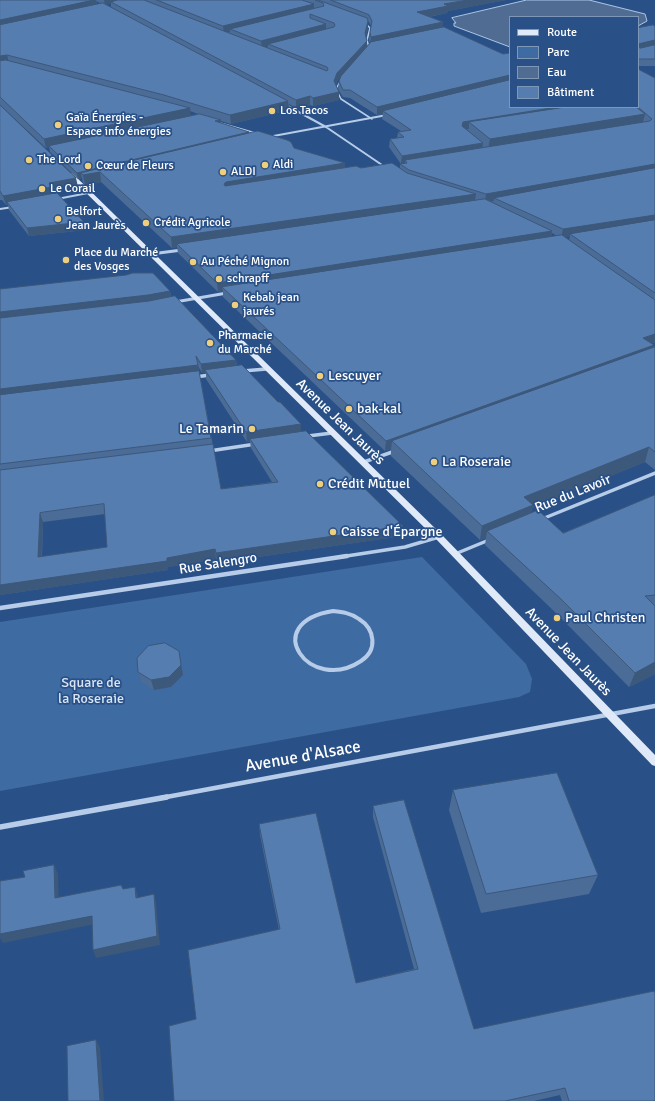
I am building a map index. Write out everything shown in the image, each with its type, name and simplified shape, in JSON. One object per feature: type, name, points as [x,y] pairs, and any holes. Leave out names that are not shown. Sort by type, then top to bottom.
[{"type":"main road","name":"Avenue Jean Jaurès","points":[[66,172],[197,298],[266,369],[364,462],[439,537],[612,715],[655,762]]},
{"type":"street","points":[[283,104],[326,127],[389,170],[384,171]]},
{"type":"street","points":[[266,137],[372,120],[394,114]]},
{"type":"street","points":[[209,119],[259,135]]},
{"type":"street","points":[[78,182],[85,180]]},
{"type":"street","points":[[54,199],[88,193]]},
{"type":"street","points":[[0,209],[16,206]]},
{"type":"street","points":[[151,254],[190,248]]},
{"type":"street","points":[[173,302],[228,293]]},
{"type":"street","points":[[234,372],[266,369]]},
{"type":"street","points":[[188,378],[219,374]]},
{"type":"street","points":[[300,438],[332,433]]},
{"type":"street","points":[[200,452],[262,443]]},
{"type":"street","points":[[364,462],[401,449]]},
{"type":"street","name":"Rue du Lavoir","points":[[538,520],[655,473]]},
{"type":"street","name":"Rue Salengro","points":[[0,608],[405,547],[439,537]]},
{"type":"street","points":[[455,554],[494,538]]},
{"type":"street","points":[[333,611],[343,612],[358,617],[368,626],[373,639],[371,649],[363,661],[348,669],[338,670],[330,670],[314,666],[303,658],[296,645],[297,632],[306,620],[317,614],[333,611]]},
{"type":"street","name":"Avenue d'Alsace","points":[[0,827],[655,706]]},
{"type":"lane","points":[[362,21],[368,24],[370,28],[367,40],[369,49]]},
{"type":"lane","points":[[344,77],[336,89],[341,99],[372,120]]},
{"type":"green space","name":"Square de la Roseraie","points":[[422,557],[526,664],[532,679],[530,692],[519,697],[0,791],[0,622]]},
{"type":"water","points":[[527,0],[589,0],[645,14],[647,21],[639,25],[639,16],[509,16],[509,47],[454,26],[454,23],[456,23],[452,18]]},
{"type":"building","points":[[0,0],[94,0],[0,20]]},
{"type":"building","points":[[118,0],[144,0],[327,71],[327,67],[268,44],[334,27],[334,23],[310,14],[310,18],[326,24],[261,41],[230,29],[324,6],[323,3],[315,0],[318,0],[367,18],[368,21],[365,33],[367,41],[337,73],[334,81],[339,92],[313,98],[310,96],[296,100],[111,2]]},
{"type":"building","points":[[157,0],[302,0],[314,4],[223,26]]},
{"type":"building","points":[[331,0],[468,0],[444,4],[448,6],[417,12],[443,22],[371,37],[370,32],[372,21],[369,15]]},
{"type":"building","points":[[103,3],[288,101],[230,115],[164,95],[7,55],[0,56],[0,25]]},
{"type":"building","points":[[653,25],[655,26],[655,40],[639,44],[639,28]]},
{"type":"building","points":[[444,27],[503,54],[509,53],[509,75],[377,107],[350,90],[343,90],[339,81],[341,76],[371,42]]},
{"type":"building","points":[[655,45],[655,59],[639,59],[640,48]]},
{"type":"building","points":[[6,60],[190,108],[44,139],[0,97],[0,61]]},
{"type":"building","points":[[639,70],[655,78],[655,164],[486,194],[409,170],[400,164],[407,163],[405,160],[650,121],[652,119],[639,108]]},
{"type":"building","points":[[509,80],[509,108],[551,108],[463,122],[462,126],[483,143],[402,156],[390,139],[404,137],[398,132],[411,130],[383,111]]},
{"type":"building","points":[[0,105],[76,178],[49,183],[52,187],[3,196],[0,191]]},
{"type":"building","points":[[560,108],[637,108],[645,114],[490,139],[469,122]]},
{"type":"building","points":[[200,114],[221,120],[215,121],[249,132],[77,173],[49,146]]},
{"type":"building","points":[[258,131],[287,140],[291,142],[294,148],[345,163],[226,182],[224,184],[225,186],[356,166],[361,168],[392,163],[407,173],[476,194],[171,237],[100,172],[83,175],[81,173]]},
{"type":"building","points":[[655,168],[655,215],[563,229],[494,198]]},
{"type":"building","points":[[57,193],[84,222],[27,228],[7,202]]},
{"type":"building","points":[[485,199],[552,231],[217,283],[177,244]]},
{"type":"building","points":[[655,220],[655,293],[570,234]]},
{"type":"building","points":[[562,235],[655,300],[655,334],[643,338],[654,345],[386,441],[222,287]]},
{"type":"building","points":[[133,273],[153,273],[170,291],[148,295],[0,312],[0,289]]},
{"type":"building","points":[[175,296],[236,360],[201,364],[196,356],[198,365],[0,389],[0,318],[149,301]]},
{"type":"building","points":[[655,347],[655,452],[649,447],[524,497],[533,505],[482,526],[392,441]]},
{"type":"building","points":[[242,365],[301,424],[246,432],[205,370]]},
{"type":"building","points":[[199,371],[211,438],[0,464],[0,395]]},
{"type":"building","points":[[306,431],[403,526],[216,553],[215,549],[167,558],[167,561],[0,585],[0,470],[213,444],[221,489],[278,482],[250,439]],"holes":[[[104,504],[107,547],[38,557],[40,513]]]},
{"type":"building","points":[[655,495],[655,595],[645,596],[655,606],[655,662],[635,673],[562,600],[487,531],[538,510],[563,533]]},
{"type":"building","points":[[165,643],[179,651],[181,665],[169,677],[151,680],[138,672],[137,658],[148,646]]},
{"type":"building","points":[[557,773],[598,875],[486,894],[453,790]]},
{"type":"building","points":[[404,800],[474,1029],[654,991],[655,1101],[569,1101],[565,1088],[505,1101],[174,1101],[169,1026],[196,1019],[188,950],[280,929],[259,824],[316,813],[356,983],[418,969],[373,806]]},
{"type":"building","points":[[54,865],[55,898],[121,885],[123,889],[135,887],[136,898],[154,894],[157,936],[93,950],[92,916],[0,934],[0,881],[25,877],[23,871]]},
{"type":"building","points":[[96,1040],[100,1101],[68,1101],[67,1046]]},
{"type":"place","name":"Los Tacos","points":[[272,111]]},
{"type":"place","name":"Gaïa Énergies - Espace info énergies","points":[[58,125]]},
{"type":"place","name":"The Lord","points":[[29,160]]},
{"type":"place","name":"Aldi","points":[[265,165]]},
{"type":"place","name":"Cœur de Fleurs","points":[[88,166]]},
{"type":"place","name":"ALDI","points":[[223,172]]},
{"type":"place","name":"Le Corail","points":[[42,189]]},
{"type":"place","name":"Belfort Jean Jaurès","points":[[58,219]]},
{"type":"place","name":"Crédit Agricole","points":[[146,223]]},
{"type":"place","name":"Place du Marché des Vosges","points":[[66,260]]},
{"type":"place","name":"Au Péché Mignon","points":[[193,262]]},
{"type":"place","name":"schrapff","points":[[219,279]]},
{"type":"place","name":"Kebab jean jaurés","points":[[235,305]]},
{"type":"place","name":"Pharmacie du Marché","points":[[210,343]]},
{"type":"place","name":"Lescuyer","points":[[320,376]]},
{"type":"place","name":"bak-kal","points":[[349,409]]},
{"type":"place","name":"Le Tamarin","points":[[252,429]]},
{"type":"place","name":"La Roseraie","points":[[434,462]]},
{"type":"place","name":"Crédit Mutuel","points":[[320,484]]},
{"type":"place","name":"Caisse d'Épargne","points":[[333,532]]},
{"type":"place","name":"Paul Christen","points":[[557,618]]}]
